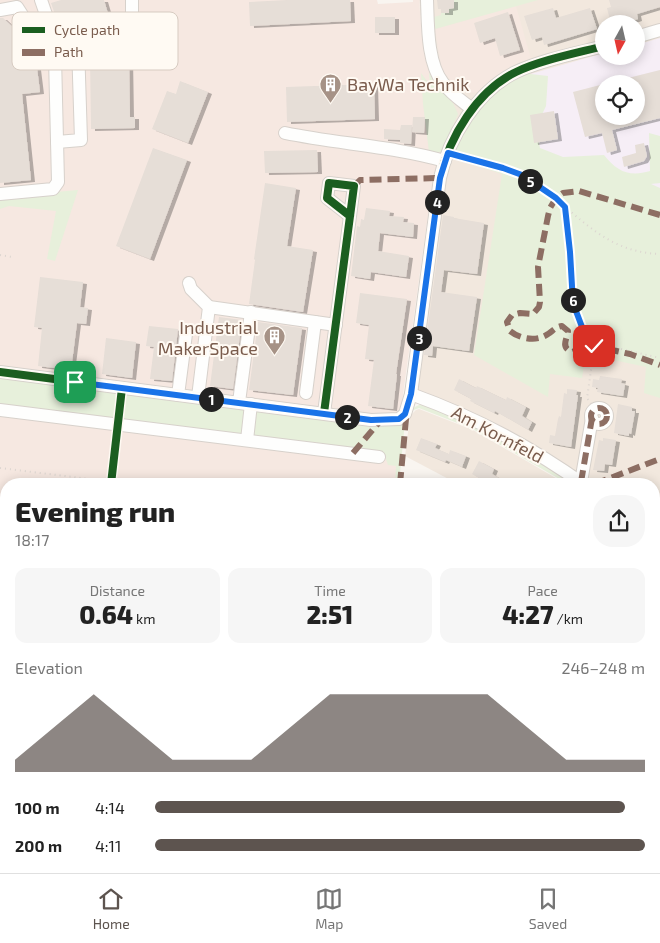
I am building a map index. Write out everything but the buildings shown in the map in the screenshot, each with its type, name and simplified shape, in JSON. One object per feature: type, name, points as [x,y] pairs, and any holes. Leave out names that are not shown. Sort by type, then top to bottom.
[{"type":"street","points":[[427,0],[429,40],[438,77],[450,91],[472,109]]},
{"type":"street","points":[[0,10],[17,7],[20,12]]},
{"type":"street","points":[[645,34],[660,30]]},
{"type":"street","points":[[0,372],[371,420],[399,419],[405,414],[411,394],[440,178],[446,157],[463,122],[472,109],[496,86],[518,71],[595,49]]},
{"type":"street","points":[[0,194],[54,188],[58,182],[56,70]]},
{"type":"street","points":[[57,142],[81,140],[79,70]]},
{"type":"street","points":[[56,80],[79,79]]},
{"type":"street","points":[[285,133],[446,157]]},
{"type":"street","points":[[324,413],[350,216]]},
{"type":"street","points":[[189,283],[191,289],[209,307],[336,325]]},
{"type":"street","points":[[198,397],[209,307]]},
{"type":"street","points":[[247,440],[245,403],[251,312]]},
{"type":"street","points":[[306,393],[316,322]]},
{"type":"street","points":[[178,395],[186,334]]},
{"type":"street","points":[[310,365],[330,368]]},
{"type":"street","name":"Am Kornfeld","points":[[411,394],[440,404],[507,437],[574,478]]},
{"type":"street","points":[[0,410],[379,457]]},
{"type":"street","name":"Am Kornfeld","points":[[583,478],[593,414]]},
{"type":"path","points":[[446,157],[503,168],[522,175],[556,198],[588,226],[614,243],[637,252],[660,254]]},
{"type":"path","points":[[565,207],[573,303],[586,336],[595,343],[660,358]]},
{"type":"path","points":[[0,255],[12,258]]},
{"type":"path","points":[[593,414],[588,398],[595,343]]},
{"type":"path","points":[[0,468],[81,478]]},
{"type":"shaded area","points":[[0,0],[377,0],[378,4],[419,0],[422,36],[429,72],[435,152],[441,152],[432,186],[402,402],[397,478],[0,478]]},
{"type":"shaded area","points":[[419,0],[660,0],[660,478],[576,478],[414,393],[444,179],[435,148],[429,72],[422,36]]},
{"type":"shaded area","points":[[516,6],[531,59],[506,69],[478,92],[469,93],[462,91],[444,73],[435,29]]},
{"type":"shaded area","points":[[660,38],[660,210],[455,154],[460,141],[520,77],[595,56],[595,65],[645,65],[645,42]]},
{"type":"shaded area","points":[[419,409],[473,430],[556,478],[447,478],[405,456],[410,416]]},
{"type":"green space","points":[[454,0],[538,0],[435,29],[434,17],[441,15],[441,13],[449,13],[449,9],[454,8]]},
{"type":"green space","points":[[429,72],[435,85],[453,103],[458,114],[441,152],[435,152],[430,160],[421,73],[430,85]]},
{"type":"green space","points":[[522,73],[548,76],[546,106],[536,127],[540,148],[563,157],[604,155],[614,166],[624,172],[643,173],[650,171],[649,133],[660,136],[660,183],[651,184],[660,188],[660,398],[644,393],[646,367],[586,354],[582,378],[550,374],[548,397],[474,355],[502,174],[471,164],[452,150],[462,129],[486,99]]},
{"type":"green space","points":[[78,190],[55,261],[47,259],[56,211],[9,206],[0,209],[0,197]]},
{"type":"green space","points":[[0,377],[247,408],[243,434],[0,404]]},
{"type":"green space","points":[[421,404],[462,420],[520,450],[566,478],[558,478],[473,429],[419,408],[411,411]]},
{"type":"green space","points":[[255,409],[382,426],[392,426],[405,421],[400,478],[395,478],[396,466],[388,465],[382,454],[253,436]]},
{"type":"marked path","points":[[354,186],[360,180],[440,178]]},
{"type":"marked path","points":[[660,215],[579,191],[563,193],[556,198],[548,216],[538,267],[539,307],[533,314],[520,313],[512,315],[507,322],[510,331],[519,336],[534,339],[562,326],[568,331],[565,346],[572,352],[589,345],[630,354],[660,365]]},
{"type":"marked path","points":[[596,408],[602,408],[607,413],[607,416],[605,422],[596,424],[591,419],[591,413],[596,408]]},
{"type":"marked path","points":[[401,478],[405,414]]},
{"type":"marked path","points":[[582,478],[592,418]]},
{"type":"marked path","points":[[353,453],[381,420]]},
{"type":"marked path","points":[[610,478],[657,460],[660,463]]},
{"type":"cycle path","points":[[0,372],[371,420],[399,419],[405,414],[411,394],[440,178],[444,162],[458,131],[477,103],[502,80],[516,72],[548,60],[595,48]]},
{"type":"cycle path","points":[[324,413],[354,186],[329,183],[327,198],[350,216]]},
{"type":"cycle path","points":[[112,478],[122,388]]},
{"type":"place","name":"BayWa Technik","points":[[331,103]]},
{"type":"place","name":"Industrial MakerSpace","points":[[274,356]]},
{"type":"route","points":[[75,382],[371,420],[399,419],[405,414],[411,394],[440,178],[448,153],[522,175],[556,198],[565,207],[573,303],[586,336],[595,343],[594,346]]}]
